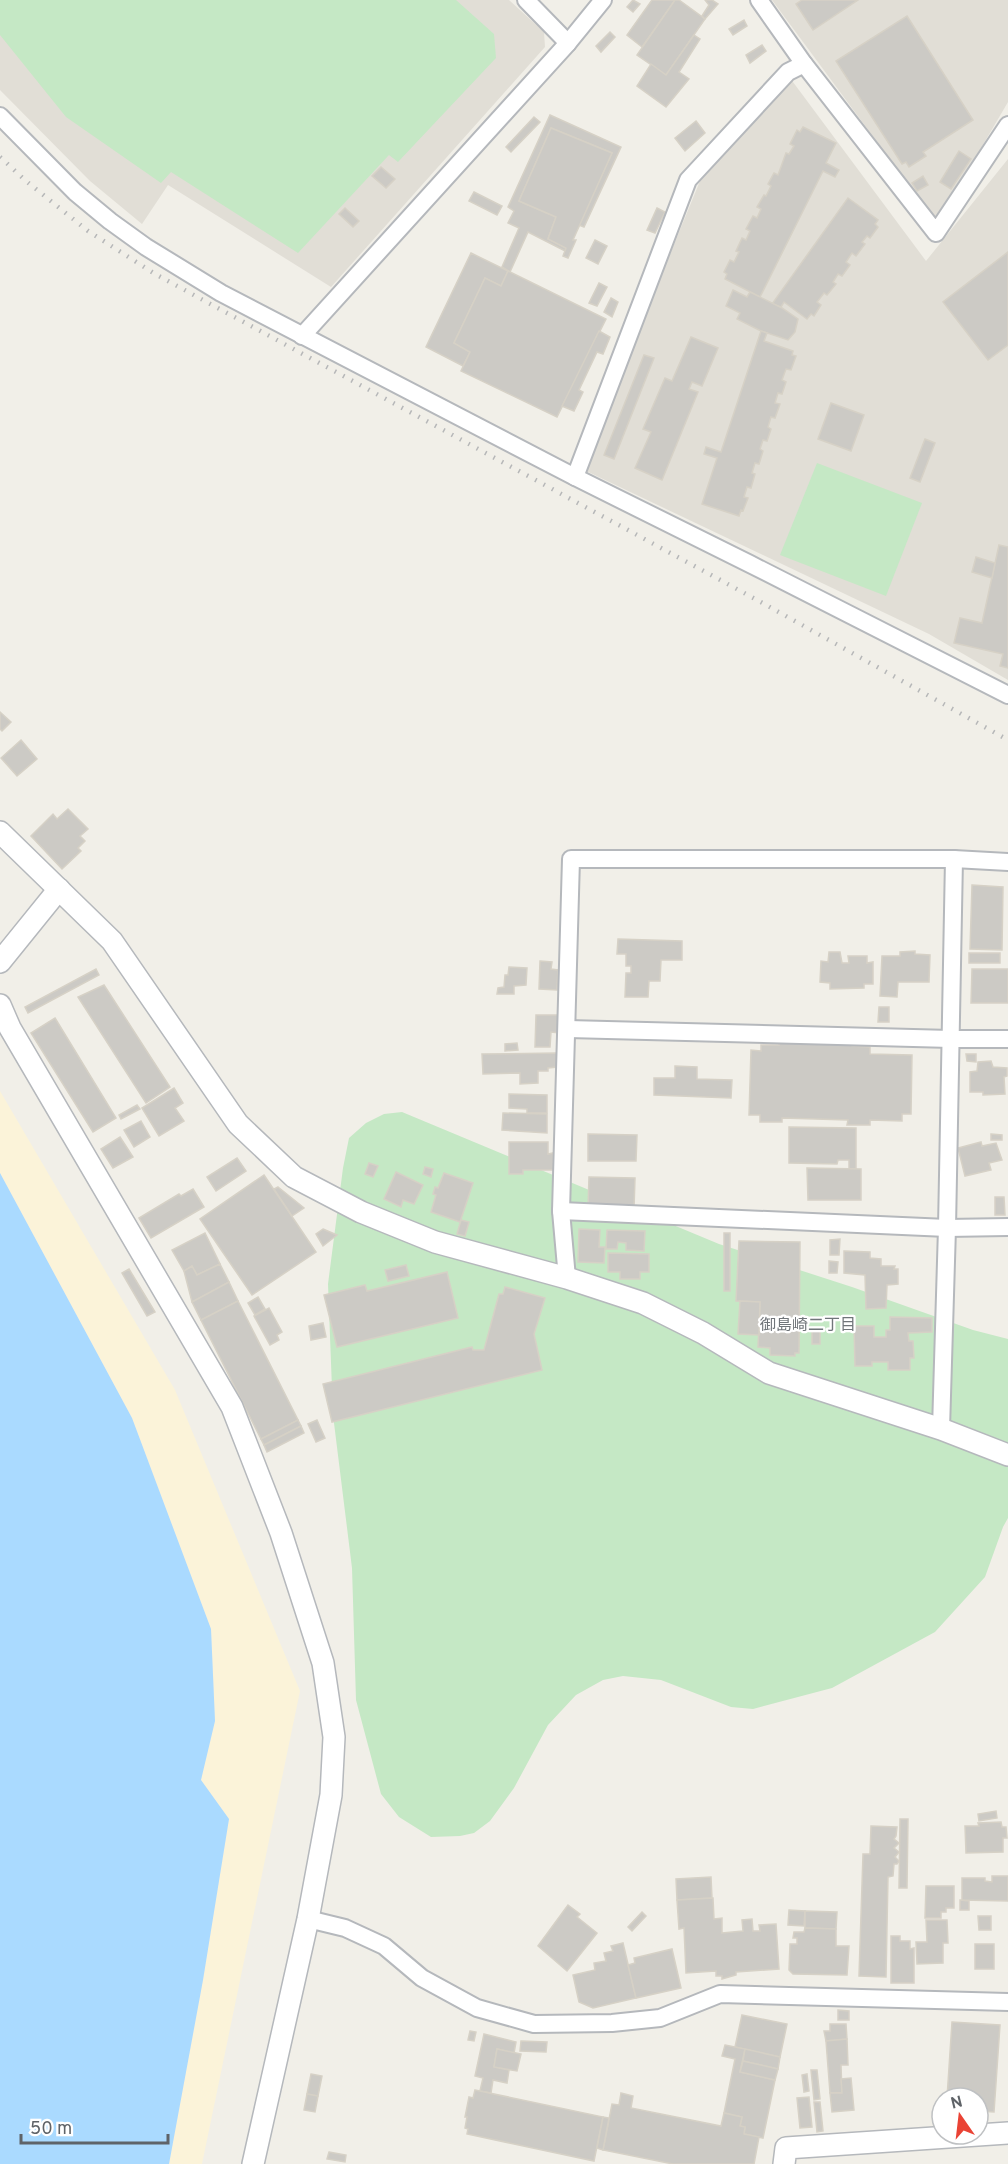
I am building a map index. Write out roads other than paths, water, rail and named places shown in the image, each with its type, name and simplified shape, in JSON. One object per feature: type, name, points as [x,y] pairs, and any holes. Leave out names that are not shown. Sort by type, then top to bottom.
[{"type":"street","points":[[526,0],[568,43]]},
{"type":"street","points":[[302,336],[568,43],[603,0]]},
{"type":"street","points":[[759,0],[804,64],[936,233],[1008,124]]},
{"type":"street","points":[[575,477],[688,180],[788,72],[804,64]]},
{"type":"street","points":[[0,116],[75,192],[110,221],[146,247],[221,293],[575,477],[1008,695]]},
{"type":"street","points":[[0,832],[112,941],[238,1124],[294,1177],[361,1212],[435,1242],[567,1278],[643,1303],[703,1333],[769,1373],[941,1429],[1008,1455]]},
{"type":"street","points":[[567,1278],[561,1211],[568,1029],[571,859],[954,859],[1008,862]]},
{"type":"street","points":[[941,1429],[954,859]]},
{"type":"street","points":[[0,962],[59,889]]},
{"type":"street","points":[[0,1005],[10,1028],[232,1407],[281,1533],[323,1663],[334,1737],[331,1795],[308,1919],[253,2164]]},
{"type":"street","points":[[568,1029],[1008,1039]]},
{"type":"street","points":[[561,1211],[947,1228],[1008,1227]]},
{"type":"street","points":[[308,1919],[345,1928],[384,1946],[422,1978],[477,2008],[534,2024],[591,2024],[660,2018],[720,1994],[1008,2002]]},
{"type":"street","points":[[783,2164],[786,2148],[1008,2133]]},
{"type":"water","points":[[0,1173],[132,1418],[211,1629],[215,1721],[201,1780],[229,1819],[203,1980],[169,2164],[0,2164]]},
{"type":"railway","points":[[0,157],[88,231],[155,274],[759,601],[1008,740]]},
{"type":"district","name":"御島崎二丁目","points":[[808,1324]]}]
